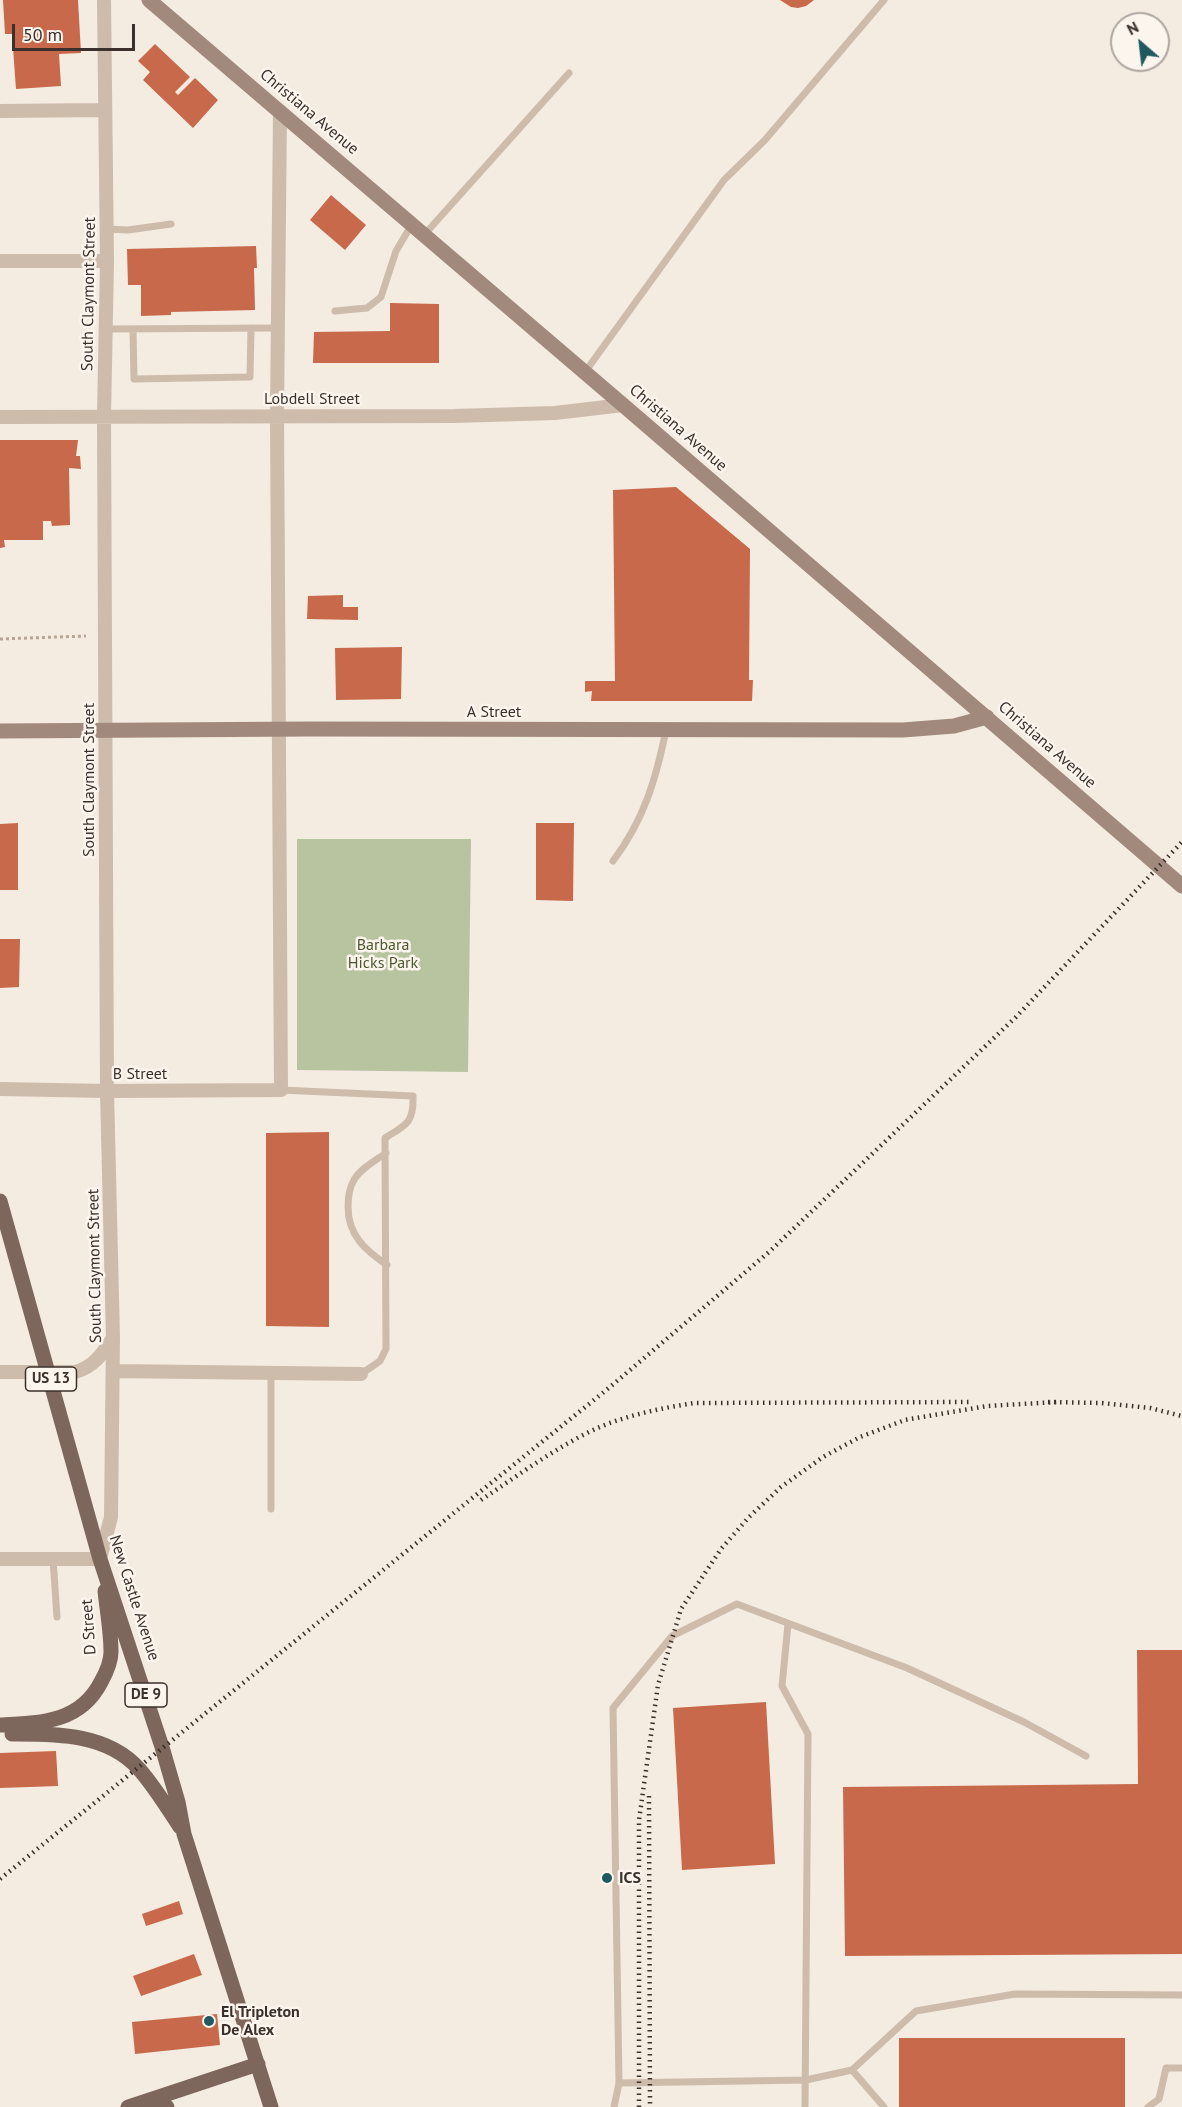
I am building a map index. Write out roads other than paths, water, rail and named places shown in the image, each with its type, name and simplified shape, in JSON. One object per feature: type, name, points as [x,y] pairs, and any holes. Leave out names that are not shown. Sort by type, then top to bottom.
[{"type":"main road","name":"Christiana Avenue","points":[[149,0],[1182,886]]},
{"type":"main road","name":"A Street","points":[[0,731],[915,729],[954,726],[987,717]]},
{"type":"main road","name":"New Castle Avenue","points":[[0,1201],[100,1558],[162,1747],[178,1802],[184,1834],[271,2107]]},
{"type":"main road","name":"D Street","points":[[0,1725],[44,1723],[64,1716],[91,1700],[97,1690],[107,1671],[111,1654],[100,1558]]},
{"type":"main road","points":[[0,1732],[77,1737],[97,1741],[121,1754],[138,1768],[184,1834]]},
{"type":"main road","points":[[128,2107],[258,2064]]},
{"type":"main road","points":[[146,2107],[167,2107]]},
{"type":"street","name":"South Claymont Street","points":[[100,1558],[111,1517],[113,1371],[107,1091],[104,417],[107,261],[104,0]]},
{"type":"street","points":[[0,111],[105,110]]},
{"type":"street","points":[[280,111],[277,416],[281,1090]]},
{"type":"street","points":[[0,261],[107,261]]},
{"type":"street","name":"Lobdell Street","points":[[0,417],[513,415],[555,413],[623,405]]},
{"type":"street","name":"B Street","points":[[0,1089],[281,1090]]},
{"type":"street","points":[[0,1372],[75,1372],[83,1370],[99,1358],[113,1338]]},
{"type":"street","points":[[113,1371],[361,1374]]},
{"type":"street","points":[[0,1559],[100,1558]]},
{"type":"lane","points":[[585,372],[724,180],[765,140],[884,0]]},
{"type":"lane","points":[[335,311],[367,308],[381,297],[396,251],[569,73]]},
{"type":"lane","points":[[106,229],[128,230],[171,224]]},
{"type":"lane","points":[[133,329],[134,379],[250,377],[251,328]]},
{"type":"lane","points":[[105,329],[278,328]]},
{"type":"lane","points":[[613,861],[626,844],[646,804],[657,775],[666,730]]},
{"type":"lane","points":[[281,1090],[413,1096],[414,1112],[405,1125],[385,1138],[386,1349],[380,1361],[361,1374]]},
{"type":"lane","points":[[386,1153],[354,1178],[348,1194],[348,1219],[355,1236],[369,1252],[387,1265]]},
{"type":"lane","points":[[271,1373],[271,1509]]},
{"type":"lane","points":[[53,1559],[57,1617]]},
{"type":"lane","points":[[614,2107],[619,2083],[613,1708],[672,1636],[737,1604],[907,1668],[1024,1722],[1086,1756]]},
{"type":"lane","points":[[788,1624],[782,1686],[808,1734],[805,2107]]},
{"type":"lane","points":[[619,2083],[806,2080],[852,2070],[916,2011],[1015,1994],[1182,1995]]},
{"type":"lane","points":[[1148,2107],[1159,2099],[1166,2067],[1182,2068]]},
{"type":"lane","points":[[852,2070],[884,2107]]},
{"type":"railway","points":[[0,1879],[610,1387],[769,1252],[1016,1017],[1182,842]]},
{"type":"railway","points":[[481,1500],[583,1435],[637,1414],[665,1408],[694,1403],[973,1402]]},
{"type":"railway","points":[[1048,1402],[1102,1403],[1150,1408],[1182,1416]]},
{"type":"railway","points":[[639,2107],[639,1820],[658,1685],[681,1609],[721,1549],[749,1517],[781,1487],[823,1457],[860,1437],[905,1420],[987,1406],[1057,1402]]},
{"type":"railway","points":[[649,1796],[650,2107]]},
{"type":"place","name":"ICS","points":[[607,1878]]},
{"type":"place","name":"El Tripleton De Alex","points":[[209,2021]]},
{"type":"park label","name":"Barbara Hicks Park","points":[[383,954]]}]
